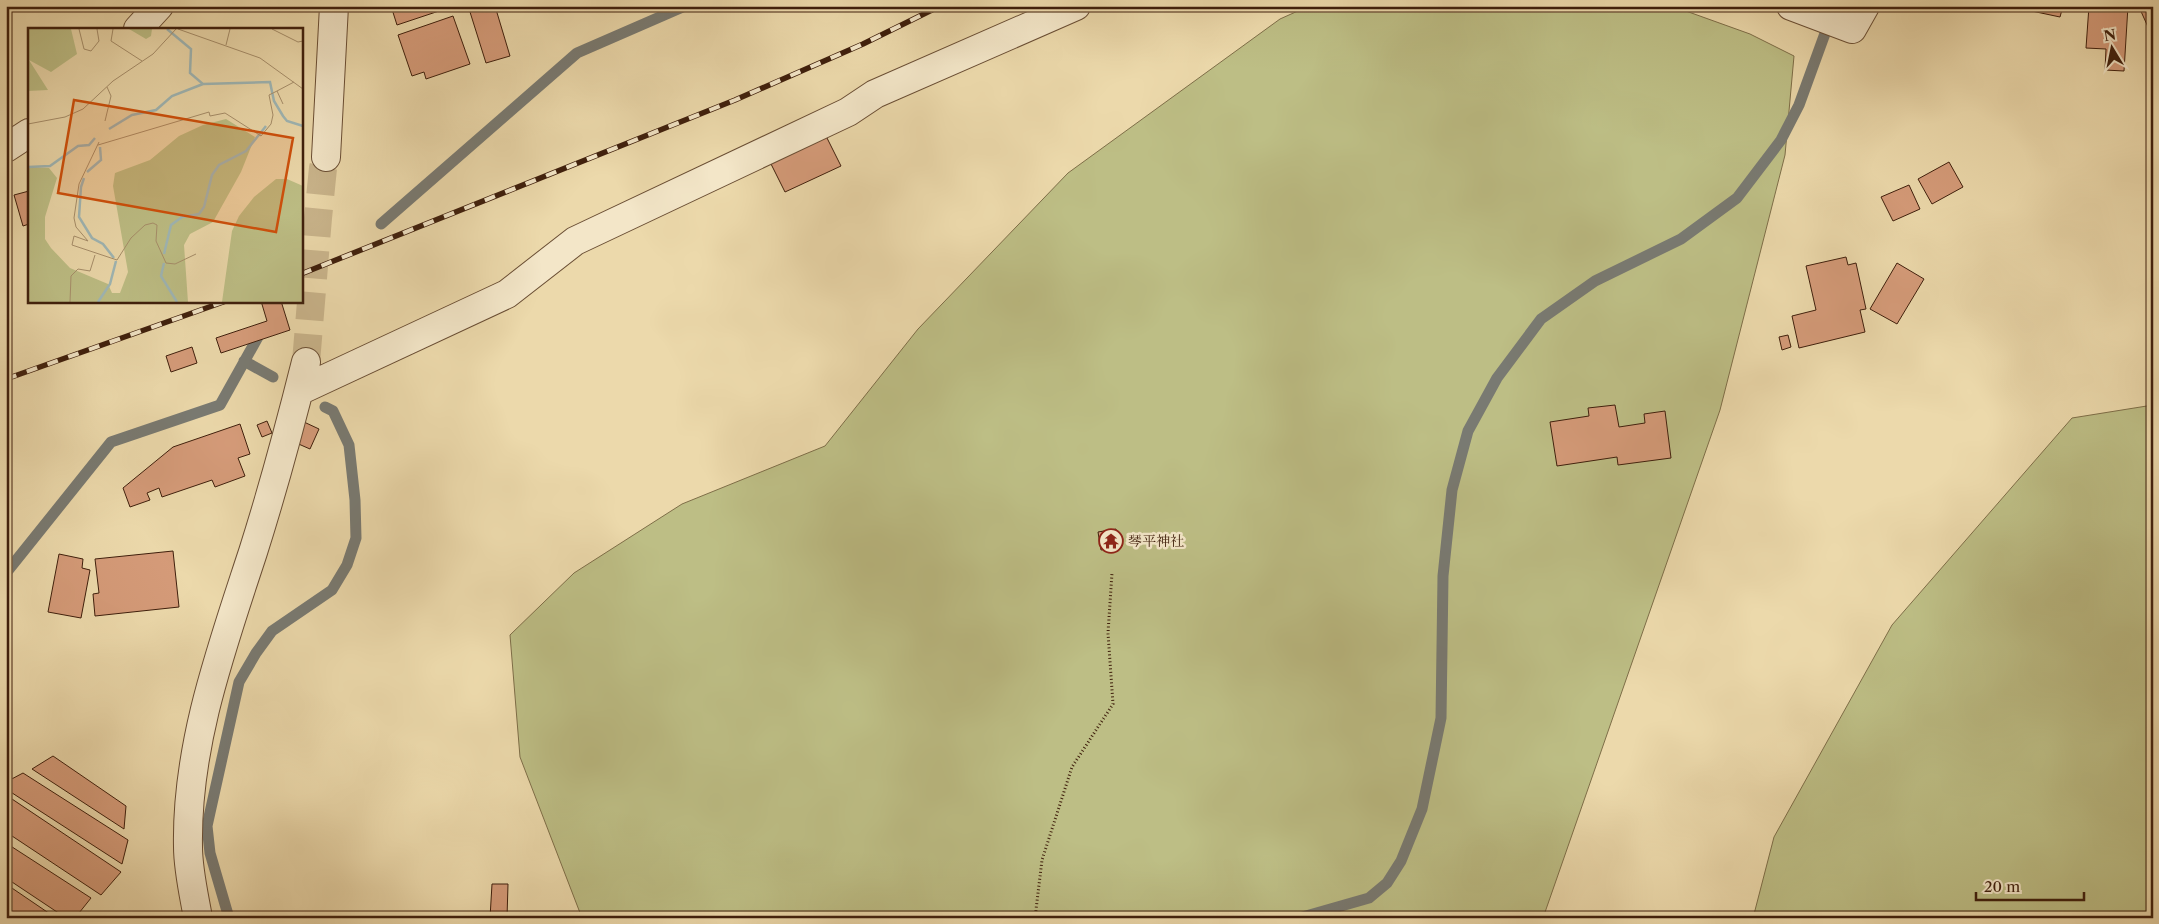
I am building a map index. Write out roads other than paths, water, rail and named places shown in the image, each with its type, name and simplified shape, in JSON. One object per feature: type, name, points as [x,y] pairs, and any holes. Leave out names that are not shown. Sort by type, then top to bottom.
[{"type":"street","points":[[139,28],[159,6]]},
{"type":"street","points":[[326,157],[334,6]]},
{"type":"street","points":[[299,391],[507,294],[575,241],[848,112],[875,94],[1076,6]]},
{"type":"street","points":[[1799,9],[1852,30],[1865,6]]},
{"type":"street","points":[[6,148],[28,134]]},
{"type":"street","points":[[198,918],[188,848],[190,800],[200,730],[220,655],[276,478],[306,362]]},
{"type":"waterway","points":[[381,224],[577,53],[685,6]]},
{"type":"waterway","points":[[1299,918],[1369,898],[1387,883],[1401,861],[1422,809],[1441,718],[1443,576],[1452,490],[1468,431],[1497,378],[1541,319],[1595,281],[1681,239],[1737,198],[1781,140],[1799,105],[1835,6]]},
{"type":"waterway","points":[[6,573],[111,442],[220,405],[263,328]]},
{"type":"waterway","points":[[244,361],[273,377]]},
{"type":"waterway","points":[[229,918],[210,853],[207,826],[239,682],[272,631],[332,590],[347,565],[356,538],[355,500],[349,445],[333,411],[325,407]]},
{"type":"tunnel","points":[[306,362],[318,218],[323,168],[326,157]]},
{"type":"railway","points":[[302,274],[735,100],[863,44],[940,6]]},
{"type":"railway","points":[[6,379],[223,302]]},
{"type":"place","name":"琴平神社","points":[[1111,541]]}]
